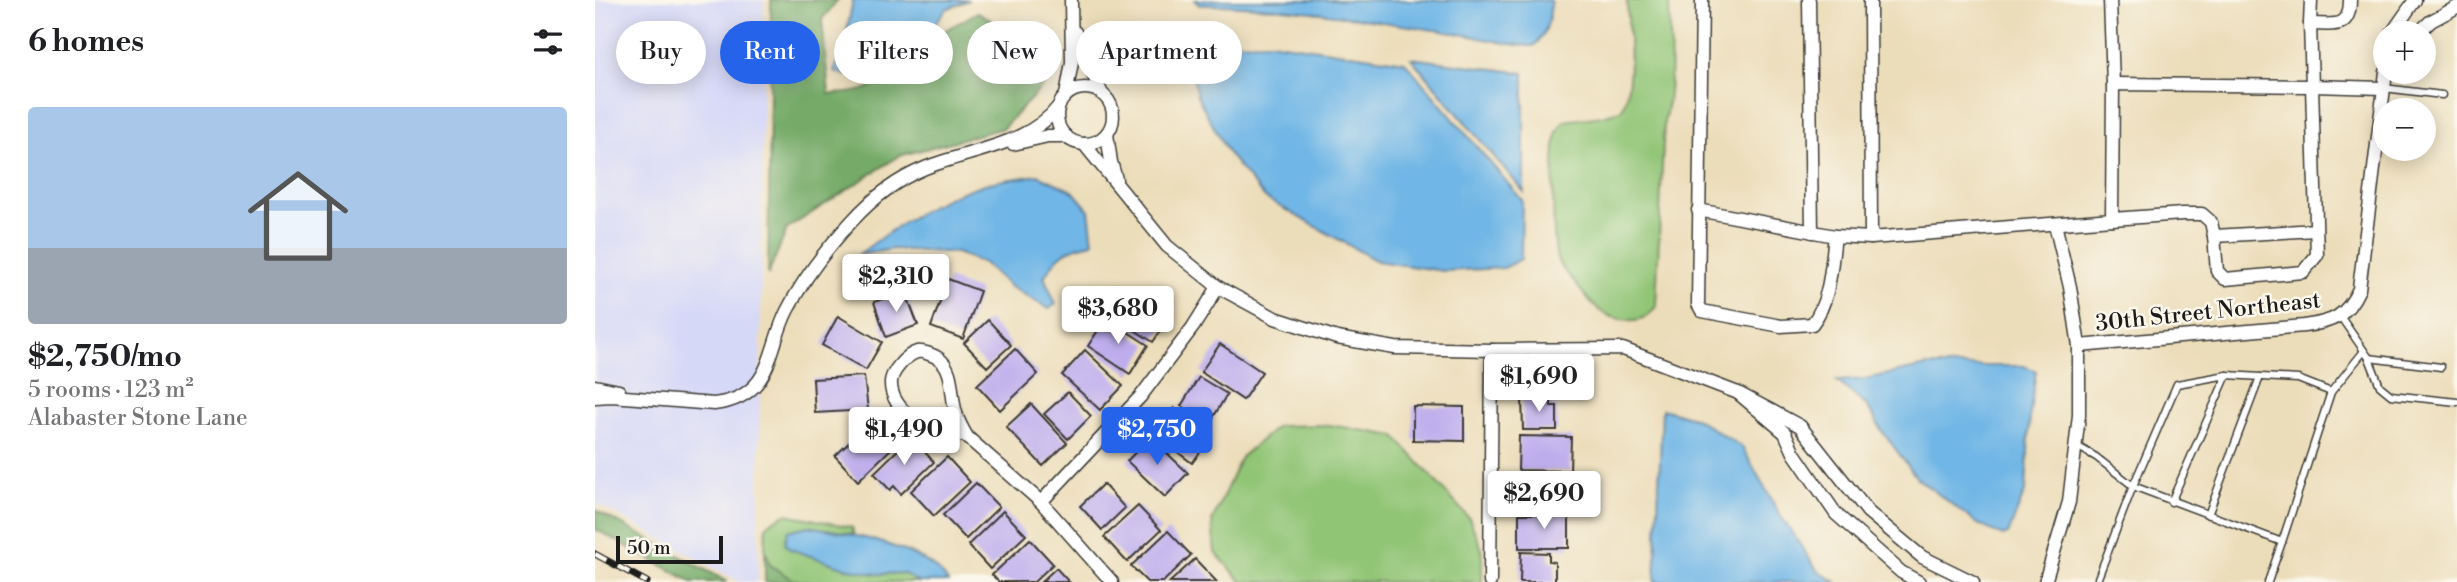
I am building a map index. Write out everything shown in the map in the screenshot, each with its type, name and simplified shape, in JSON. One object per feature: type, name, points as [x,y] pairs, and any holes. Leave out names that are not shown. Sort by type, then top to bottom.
[{"type":"street","points":[[1066,136],[1058,122],[1072,62],[1070,0]]},
{"type":"street","points":[[1702,0],[1697,297],[1702,311],[1781,326],[1812,324],[1821,313],[1835,236]]},
{"type":"street","points":[[1809,0],[1812,232]]},
{"type":"street","points":[[1870,0],[1871,238]]},
{"type":"street","points":[[2110,0],[2113,84],[2112,219]]},
{"type":"street","points":[[1698,210],[1835,236],[1871,238],[2201,214],[2211,222],[2217,271],[2225,279],[2303,272],[2317,255],[2311,0]]},
{"type":"street","points":[[2310,24],[2341,23],[2349,15],[2350,0]]},
{"type":"street","points":[[2400,21],[2415,0]]},
{"type":"street","points":[[2431,21],[2457,7]]},
{"type":"street","points":[[1070,15],[1079,47],[1101,92],[1108,99],[1114,116],[1107,134],[1101,140],[1084,144]]},
{"type":"street","points":[[2113,84],[2384,88]]},
{"type":"street","name":"30th Street Northeast","points":[[2079,346],[2304,326],[2327,323],[2340,316],[2353,302],[2359,289],[2384,84]]},
{"type":"street","points":[[989,149],[1042,123],[1072,91],[1087,88],[1101,92]]},
{"type":"street","points":[[1107,134],[1117,183]]},
{"type":"street","points":[[595,397],[699,403],[727,402],[740,396],[757,383],[768,366],[786,313],[816,266],[852,220],[866,207],[917,171],[989,149],[1048,136],[1066,136],[1084,144],[1167,246],[1218,287],[1275,318],[1337,338],[1395,348],[1623,349],[1738,393],[1800,426],[1868,512],[1922,557],[1973,582]]},
{"type":"street","points":[[2045,582],[2069,502],[2078,415],[2079,346],[2070,287],[2055,224]]},
{"type":"street","points":[[2214,236],[2316,230]]},
{"type":"street","points":[[1041,502],[1141,396],[1193,327],[1218,287]]},
{"type":"street","points":[[1490,582],[1492,350]]},
{"type":"street","points":[[967,438],[955,412],[946,365],[935,356],[917,352],[900,365],[891,378],[896,402],[909,416],[967,438],[1041,502],[1112,582]]},
{"type":"street","points":[[595,386],[699,403]]},
{"type":"street","points":[[1738,393],[1785,433],[1794,453],[1836,514],[1901,572],[1919,582]]},
{"type":"lane","points":[[2384,88],[2442,95]]},
{"type":"lane","points":[[2340,316],[2369,358],[2380,386],[2391,395],[2457,402]]},
{"type":"lane","points":[[2268,582],[2331,392],[2364,351]]},
{"type":"lane","points":[[2369,358],[2441,367]]},
{"type":"lane","points":[[2098,578],[2133,486],[2177,384],[2227,374],[2298,379],[2331,392]]},
{"type":"lane","points":[[2171,502],[2227,374]]},
{"type":"lane","points":[[2208,515],[2260,377]]},
{"type":"lane","points":[[2075,445],[2097,457],[2133,486],[2282,542]]},
{"type":"shaded area","points":[[595,0],[764,0],[764,21],[720,21],[720,84],[763,84],[758,582],[740,582],[595,503]]},
{"type":"green space","points":[[771,0],[838,0],[822,19],[829,94],[863,90],[875,84],[953,84],[953,26],[978,12],[992,21],[967,21],[967,84],[1045,84],[1003,128],[899,156],[787,229],[768,275],[770,84],[820,84],[820,21],[771,21]]},
{"type":"green space","points":[[1627,0],[1669,0],[1670,77],[1664,122],[1656,306],[1651,313],[1637,320],[1618,319],[1602,312],[1589,301],[1562,268],[1556,252],[1554,218],[1557,132],[1564,121],[1601,116],[1622,109],[1630,70]]},
{"type":"green space","points":[[1330,425],[1395,436],[1469,518],[1482,549],[1482,582],[1242,582],[1215,552],[1212,521],[1241,457],[1278,426]]},
{"type":"green space","points":[[595,510],[728,582],[692,582],[595,529]]},
{"type":"green space","points":[[786,514],[852,527],[854,534],[808,526],[788,531],[786,544],[790,549],[846,568],[876,574],[904,573],[918,582],[793,580],[770,565],[765,549],[766,527]]},
{"type":"green space","points":[[765,549],[770,565],[793,580],[806,582],[765,582]]},
{"type":"water","points":[[853,0],[969,0],[946,9],[937,21],[849,21]]},
{"type":"water","points":[[1195,0],[1551,0],[1547,25],[1534,46],[1328,14],[1263,7],[1199,5]]},
{"type":"water","points":[[1270,42],[1405,62],[1522,200],[1521,259],[1504,268],[1443,271],[1377,261],[1265,198],[1229,155],[1197,96],[1194,84],[1242,84],[1242,43]]},
{"type":"water","points":[[1411,58],[1524,73],[1524,192]]},
{"type":"water","points":[[1038,175],[1073,191],[1089,210],[1093,243],[1064,253],[1049,269],[1044,277],[1056,304],[1049,309],[1009,286],[984,263],[956,253],[893,249],[858,255],[903,223],[950,197],[991,182]]},
{"type":"water","points":[[1927,366],[2024,366],[2036,371],[2030,413],[2026,489],[2008,534],[2003,536],[1978,524],[1917,478],[1882,431],[1868,407],[1837,381],[1865,379]]},
{"type":"water","points":[[1662,409],[1697,419],[1742,447],[1780,515],[1817,570],[1836,582],[1655,582]]},
{"type":"water","points":[[808,526],[863,537],[905,551],[938,570],[948,582],[918,582],[903,573],[876,574],[846,568],[790,549],[785,544],[788,531]]},
{"type":"building","points":[[948,279],[980,291],[963,339],[931,327]]},
{"type":"building","points":[[1129,286],[1172,314],[1153,342],[1110,314]]},
{"type":"building","points":[[905,291],[918,325],[886,337],[874,302]]},
{"type":"building","points":[[838,316],[882,342],[866,370],[822,345]]},
{"type":"building","points":[[1106,318],[1148,345],[1130,374],[1088,346]]},
{"type":"building","points":[[988,320],[1011,345],[987,367],[964,343]]},
{"type":"building","points":[[1220,344],[1262,372],[1243,400],[1201,372]]},
{"type":"building","points":[[1015,349],[1038,374],[1000,410],[977,385]]},
{"type":"building","points":[[1085,350],[1123,386],[1100,410],[1062,375]]},
{"type":"building","points":[[864,376],[868,410],[815,413],[813,379]]},
{"type":"building","points":[[1199,377],[1227,394],[1210,423],[1181,406]]},
{"type":"building","points":[[1068,392],[1091,416],[1068,439],[1044,414]]},
{"type":"building","points":[[1551,397],[1551,406],[1557,406],[1557,430],[1523,430],[1522,398]]},
{"type":"building","points":[[1031,404],[1067,443],[1043,466],[1006,427]]},
{"type":"building","points":[[1413,406],[1464,407],[1464,441],[1413,440]]},
{"type":"building","points":[[1174,408],[1212,436],[1192,463],[1154,434]]},
{"type":"building","points":[[874,419],[897,443],[858,481],[835,456]]},
{"type":"building","points":[[1519,436],[1571,437],[1570,471],[1518,470]]},
{"type":"building","points":[[911,437],[934,462],[901,494],[894,486],[890,490],[874,473]]},
{"type":"building","points":[[1150,437],[1188,473],[1165,497],[1127,461]]},
{"type":"building","points":[[947,457],[970,482],[934,516],[911,491]]},
{"type":"building","points":[[1521,475],[1573,476],[1572,510],[1520,509]]},
{"type":"building","points":[[976,483],[999,507],[966,539],[943,515]]},
{"type":"building","points":[[1103,484],[1125,508],[1102,530],[1080,506]]},
{"type":"building","points":[[1138,506],[1161,530],[1127,562],[1104,537]]},
{"type":"building","points":[[1003,511],[1026,535],[990,569],[968,545]]},
{"type":"building","points":[[1519,514],[1569,514],[1569,548],[1519,548]]},
{"type":"building","points":[[1168,531],[1191,555],[1163,582],[1147,582],[1131,566]]},
{"type":"building","points":[[1030,539],[1053,564],[1034,582],[999,582],[992,575]]},
{"type":"building","points":[[1521,552],[1549,553],[1549,561],[1555,562],[1555,582],[1520,582]]},
{"type":"building","points":[[1195,559],[1217,582],[1170,582]]},
{"type":"building","points":[[1056,568],[1069,582],[1041,582]]},
{"type":"railway","points":[[595,554],[647,582]]}]
